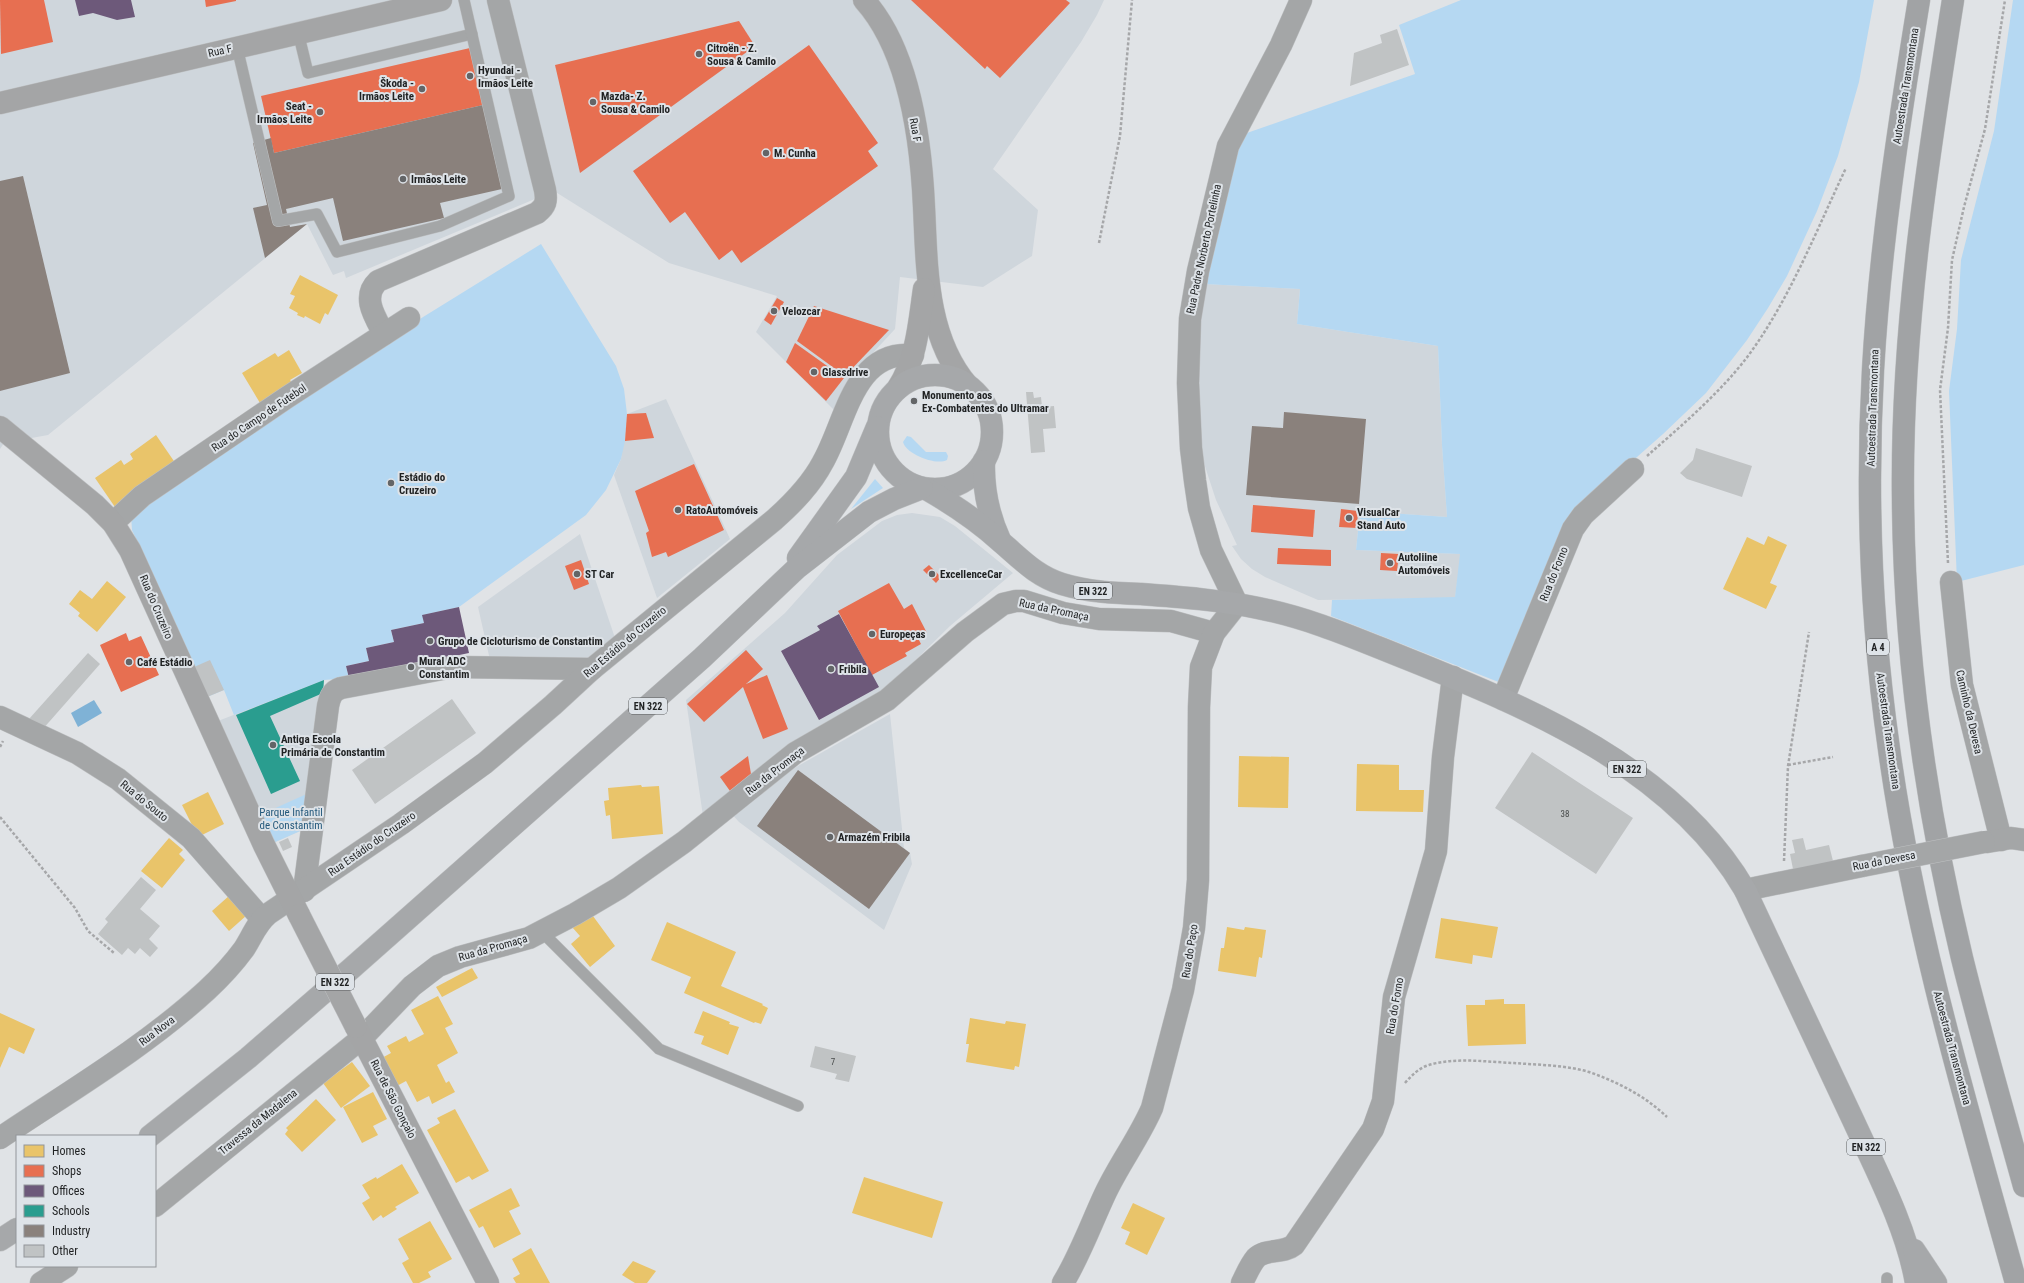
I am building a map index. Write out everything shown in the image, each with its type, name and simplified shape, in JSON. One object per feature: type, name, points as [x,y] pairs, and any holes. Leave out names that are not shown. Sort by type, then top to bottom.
[{"type":"highway","name":"Autoestrada Transmontana","points":[[1919,0],[1895,154],[1878,308],[1870,447],[1874,597],[1889,749],[1921,921],[1957,1068],[2016,1282]]},
{"type":"highway","points":[[1953,0],[1924,190],[1908,343],[1903,498],[1906,575],[1911,653],[1920,730],[1945,880],[1976,1010],[2024,1186]]},
{"type":"main road","name":"EN 322","points":[[151,1135],[248,1058],[353,967],[745,620],[777,587],[813,555],[869,512],[894,499],[925,489],[945,489],[961,484],[974,474],[984,460],[990,445],[992,428],[988,412],[980,398],[968,386],[951,378],[933,375],[915,378],[898,388],[888,398],[881,412],[877,426],[856,477],[777,587]]},
{"type":"main road","name":"EN 322","points":[[877,426],[878,444],[886,461],[903,480],[925,489],[952,504],[1001,541],[1029,567],[1049,579],[1063,585],[1100,592],[1201,599],[1237,604],[1297,616],[1320,624],[1453,677],[1560,726],[1590,743],[1657,791],[1701,830],[1727,861],[1745,890],[1878,1174],[1899,1227],[1916,1283]]},
{"type":"main road","name":"EN 322","points":[[984,460],[984,483],[987,503],[1001,541]]},
{"type":"main road","name":"EN 322","points":[[1899,1227],[1936,1283]]},
{"type":"main road","points":[[0,1240],[16,1230]]},
{"type":"street","name":"Rua F","points":[[0,103],[298,32],[441,0]]},
{"type":"street","points":[[384,334],[372,310],[369,296],[373,285],[378,280],[537,213],[545,206],[545,190],[498,0]]},
{"type":"street","name":"Rua F","points":[[864,0],[881,23],[890,40],[899,62],[910,100],[922,176],[927,272]]},
{"type":"street","name":"Rua Padre Norberto Portelinha","points":[[1237,604],[1211,550],[1199,508],[1191,448],[1188,394],[1190,319],[1198,271],[1228,146],[1282,45],[1301,0]]},
{"type":"street","points":[[898,388],[907,373],[913,354],[927,272]]},
{"type":"street","points":[[927,272],[942,344],[953,368],[968,386]]},
{"type":"street","name":"Rua do Campo de Futebol","points":[[113,523],[142,496],[286,398],[409,318]]},
{"type":"street","name":"Rua Estádio do Cruzeiro","points":[[298,901],[458,783],[512,740],[592,669],[696,585],[791,505],[823,463],[838,432],[856,386],[864,376],[882,360],[902,354],[913,354]]},
{"type":"street","name":"Rua do Cruzeiro","points":[[0,427],[83,494],[113,523],[130,550],[264,846],[298,901]]},
{"type":"street","name":"Rua do Forno","points":[[1503,699],[1573,529],[1583,515],[1633,468]]},
{"type":"street","name":"Caminho da Devesa","points":[[1951,582],[1962,685],[1993,841]]},
{"type":"street","name":"Rua da Promaça","points":[[359,1032],[412,986],[438,966],[460,957],[516,943],[542,932],[602,898],[652,865],[684,842],[795,753],[887,700],[965,632],[1003,604],[1010,601],[1024,601],[1063,613],[1099,619],[1170,621],[1214,633]]},
{"type":"street","name":"Rua do Paço","points":[[1063,1283],[1080,1252],[1105,1194],[1146,1122],[1152,1108],[1183,990],[1194,928],[1198,880],[1200,680],[1205,655],[1214,633],[1237,604]]},
{"type":"street","points":[[298,901],[328,706],[334,691],[341,688],[446,668],[592,669]]},
{"type":"street","name":"Rua do Forno","points":[[1242,1283],[1257,1258],[1267,1253],[1285,1251],[1294,1245],[1364,1144],[1379,1116],[1385,1088],[1394,997],[1436,851],[1443,757],[1453,677]]},
{"type":"street","name":"Rua do Souto","points":[[0,717],[77,753],[118,779],[191,838],[262,918]]},
{"type":"street","name":"Rua da Devesa","points":[[1745,890],[1993,841],[2011,838],[2024,840]]},
{"type":"street","name":"Rua Nova","points":[[0,1138],[140,1045],[182,1012],[226,971],[240,955],[262,918],[298,901]]},
{"type":"street","name":"Rua de São Gonçalo","points":[[298,901],[359,1032],[488,1283]]},
{"type":"street","name":"Travessa da Madalena","points":[[156,1205],[359,1032]]},
{"type":"street","points":[[41,1283],[65,1267]]},
{"type":"lane","points":[[237,47],[278,221],[317,214],[337,252],[440,226],[509,196],[464,0]]},
{"type":"lane","points":[[298,32],[308,73],[472,34]]},
{"type":"lane","points":[[542,932],[660,1049],[798,1106]]},
{"type":"path","points":[[1099,243],[1120,136],[1132,0]]},
{"type":"path","points":[[1951,582],[1947,556],[1940,390],[1948,328],[1952,260],[1964,207],[1985,129],[2005,0]]},
{"type":"path","points":[[1633,468],[1700,408],[1753,349],[1785,295],[1846,168]]},
{"type":"path","points":[[1784,882],[1788,766],[1793,724],[1809,632]]},
{"type":"path","points":[[1788,766],[1833,758]]},
{"type":"path","points":[[0,817],[75,908],[88,931],[114,953]]},
{"type":"path","points":[[1401,1088],[1412,1075],[1421,1068],[1441,1062],[1472,1061],[1558,1066],[1589,1072],[1610,1080],[1643,1097],[1668,1117]]},
{"type":"shaded area","points":[[0,0],[1104,0],[1081,42],[993,169],[1038,210],[1032,256],[983,287],[900,277],[895,329],[847,381],[835,411],[756,332],[777,296],[669,263],[554,191],[346,278],[344,271],[333,275],[307,224],[48,435],[4,443],[0,449]]},
{"type":"shaded area","points":[[1204,284],[1300,289],[1297,324],[1438,346],[1442,445],[1447,517],[1360,511],[1356,550],[1461,554],[1455,598],[1318,600],[1265,577],[1252,569],[1241,559],[1232,546],[1237,545],[1216,500],[1200,451],[1197,355]]},
{"type":"shaded area","points":[[666,399],[730,539],[657,598],[614,475],[621,459],[627,414]]},
{"type":"shaded area","points":[[912,513],[940,517],[955,526],[1013,573],[950,626],[881,694],[703,816],[686,700],[785,613],[837,555],[882,521],[897,515]]},
{"type":"shaded area","points":[[580,534],[615,638],[588,661],[490,660],[478,607]]},
{"type":"shaded area","name":"Antiga Escola Primária de Constantim","points":[[324,680],[307,828],[273,843],[218,721]]},
{"type":"shaded area","points":[[94,700],[102,713],[78,727],[71,713]]},
{"type":"shaded area","points":[[890,714],[904,848],[910,853],[912,864],[884,930],[739,822],[730,812],[782,775]]},
{"type":"green space","points":[[1461,0],[1874,0],[1859,82],[1838,156],[1817,211],[1787,276],[1747,340],[1706,393],[1663,434],[1585,503],[1501,683],[1331,616],[1332,600],[1455,597],[1460,554],[1356,550],[1360,511],[1447,517],[1442,445],[1438,346],[1297,324],[1300,289],[1204,284],[1225,188],[1244,134],[1415,74],[1399,25]]},
{"type":"green space","points":[[2013,0],[2024,0],[2024,565],[1957,582],[1949,391],[1957,329],[1961,260],[1994,131]]},
{"type":"green space","name":"Estádio do Cruzeiro","points":[[541,244],[616,366],[624,389],[627,414],[625,441],[621,459],[606,490],[586,515],[459,607],[423,615],[424,623],[391,630],[394,642],[366,648],[369,661],[346,666],[349,678],[324,680],[234,715],[224,690],[207,697],[132,530],[131,515],[394,335]]},
{"type":"green space","points":[[907,436],[911,437],[926,452],[946,452],[948,456],[947,460],[929,460],[915,455],[905,446],[903,442]]},
{"type":"green space","points":[[875,479],[883,488],[851,509]]},
{"type":"green space","name":"Parque Infantil de Constantim","points":[[311,792],[307,828],[273,843],[260,815]]},
{"type":"building: Homes","points":[[300,275],[338,295],[328,315],[325,313],[320,324],[305,316],[304,318],[297,315],[298,313],[289,308],[295,296],[290,294]]},
{"type":"building: Homes","points":[[289,350],[302,373],[290,380],[293,384],[260,403],[242,373],[275,353],[278,357]]},
{"type":"building: Homes","points":[[156,435],[178,467],[117,510],[95,478],[121,460],[124,465],[133,459],[130,454]]},
{"type":"building: Homes","points":[[1768,536],[1787,545],[1770,583],[1777,586],[1766,609],[1723,589],[1747,537],[1764,545]]},
{"type":"building: Homes","points":[[107,581],[126,597],[97,632],[78,616],[80,613],[69,604],[80,590],[92,599]]},
{"type":"building: Homes","points":[[1239,756],[1289,757],[1288,808],[1238,807]]},
{"type":"building: Homes","points":[[1357,764],[1399,765],[1399,790],[1424,790],[1423,812],[1356,811]]},
{"type":"building: Homes","points":[[641,785],[642,787],[659,786],[663,834],[612,839],[610,815],[606,816],[604,801],[609,800],[608,788]]},
{"type":"building: Homes","points":[[208,792],[224,824],[198,837],[182,805]]},
{"type":"building: Homes","points":[[169,838],[183,850],[179,854],[185,860],[162,888],[141,871]]},
{"type":"building: Homes","points":[[230,895],[247,915],[229,931],[212,911]]},
{"type":"building: Homes","points":[[590,912],[615,946],[590,967],[571,944],[580,936],[572,927]]},
{"type":"building: Homes","points":[[1441,918],[1498,927],[1492,958],[1473,955],[1472,964],[1435,958]]},
{"type":"building: Homes","points":[[667,922],[736,952],[721,986],[763,1004],[762,1005],[768,1008],[761,1024],[754,1023],[684,993],[691,977],[651,960]]},
{"type":"building: Homes","points":[[1227,927],[1244,930],[1245,927],[1266,930],[1262,958],[1259,957],[1256,977],[1218,971],[1221,948],[1224,948]]},
{"type":"building: Homes","points":[[472,968],[478,978],[442,997],[436,987]]},
{"type":"building: Homes","points":[[438,996],[453,1024],[445,1028],[458,1053],[437,1065],[446,1083],[449,1081],[455,1092],[432,1104],[429,1096],[417,1102],[406,1081],[395,1087],[380,1059],[391,1053],[387,1046],[406,1036],[409,1042],[424,1034],[411,1010]]},
{"type":"building: Homes","points":[[1504,999],[1504,1004],[1525,1004],[1526,1044],[1468,1046],[1466,1005],[1485,1005],[1485,1000]]},
{"type":"building: Homes","points":[[703,1011],[730,1022],[729,1024],[739,1027],[728,1055],[701,1044],[704,1036],[694,1033]]},
{"type":"building: Homes","points":[[0,1013],[35,1029],[24,1054],[9,1047],[0,1068]]},
{"type":"building: Homes","points":[[970,1018],[1005,1024],[1006,1021],[1026,1024],[1019,1067],[1015,1066],[1014,1070],[966,1062],[969,1044],[966,1044]]},
{"type":"building: Homes","points":[[352,1062],[370,1086],[341,1108],[323,1083]]},
{"type":"building: Homes","points":[[373,1092],[387,1119],[373,1126],[378,1135],[362,1143],[343,1107]]},
{"type":"building: Homes","points":[[316,1099],[336,1120],[302,1152],[285,1134],[288,1130],[286,1128]]},
{"type":"building: Homes","points":[[455,1109],[489,1171],[472,1180],[469,1176],[456,1183],[427,1130],[440,1123],[437,1118]]},
{"type":"building: Homes","points":[[402,1164],[419,1193],[395,1207],[397,1209],[383,1218],[381,1215],[373,1221],[362,1203],[370,1198],[362,1185],[376,1177],[377,1179]]},
{"type":"building: Homes","points":[[864,1177],[943,1202],[932,1238],[852,1213]]},
{"type":"building: Homes","points":[[511,1188],[520,1206],[509,1211],[521,1234],[494,1248],[483,1226],[479,1228],[469,1210]]},
{"type":"building: Homes","points":[[1133,1203],[1165,1218],[1147,1255],[1125,1244],[1130,1232],[1121,1228]]},
{"type":"building: Homes","points":[[430,1221],[452,1259],[428,1272],[431,1277],[419,1283],[413,1283],[402,1263],[409,1259],[398,1239]]},
{"type":"building: Homes","points":[[531,1248],[550,1283],[516,1283],[513,1278],[520,1274],[512,1259]]},
{"type":"building: Homes","points":[[633,1261],[656,1271],[647,1283],[635,1283],[622,1275]]},
{"type":"building: Shops","points":[[0,0],[44,0],[53,42],[1,54]]},
{"type":"building: Shops","points":[[205,0],[236,0],[236,1],[206,7]]},
{"type":"building: Shops","points":[[911,0],[1066,0],[1070,3],[1000,78],[987,66],[985,69]]},
{"type":"building: Shops","points":[[739,21],[755,46],[580,173],[555,65]]},
{"type":"building: Shops","points":[[809,45],[878,143],[868,151],[878,166],[741,263],[732,250],[719,260],[685,212],[670,223],[633,171]]},
{"type":"building: Shops","points":[[470,48],[483,105],[274,153],[261,96]]},
{"type":"building: Shops","points":[[777,298],[784,302],[771,325],[764,320]]},
{"type":"building: Shops","points":[[814,306],[889,330],[845,376],[797,341]]},
{"type":"building: Shops","points":[[795,343],[844,378],[826,401],[786,362]]},
{"type":"building: Shops","points":[[646,413],[654,438],[625,441],[627,414]]},
{"type":"building: Shops","points":[[694,464],[724,530],[668,557],[666,552],[652,557],[646,533],[649,531],[635,491]]},
{"type":"building: Shops","points":[[1253,505],[1315,510],[1313,537],[1251,532]]},
{"type":"building: Shops","points":[[1341,509],[1358,511],[1357,528],[1339,527]]},
{"type":"building: Shops","points":[[1278,548],[1331,550],[1331,566],[1277,564]]},
{"type":"building: Shops","points":[[1381,553],[1399,554],[1397,571],[1380,570]]},
{"type":"building: Shops","points":[[581,560],[589,584],[574,590],[565,566]]},
{"type":"building: Shops","points":[[929,565],[941,577],[936,583],[923,570]]},
{"type":"building: Shops","points":[[889,583],[904,609],[912,604],[927,633],[918,638],[921,644],[905,653],[907,656],[872,675],[838,611]]},
{"type":"building: Shops","points":[[126,633],[129,641],[141,636],[159,675],[121,692],[100,645]]},
{"type":"building: Shops","points":[[746,650],[763,669],[746,684],[767,675],[788,729],[763,739],[743,687],[704,722],[687,704]]},
{"type":"building: Shops","points":[[748,756],[751,774],[730,791],[720,777]]},
{"type":"building: Offices","points":[[75,0],[131,0],[135,17],[117,20],[93,13],[79,16]]},
{"type":"building: Offices","points":[[459,607],[469,653],[349,678],[346,666],[369,661],[366,648],[394,642],[391,630],[424,623],[422,615]]},
{"type":"building: Offices","points":[[839,614],[879,687],[819,720],[781,651],[820,630],[817,626]]},
{"type":"building: Schools","points":[[324,680],[323,693],[270,716],[300,781],[271,794],[236,715]]},
{"type":"building: Industry","points":[[483,105],[502,189],[440,203],[444,218],[343,241],[333,198],[286,209],[290,227],[307,224],[265,258],[253,208],[267,205],[253,143],[271,138],[274,153]]},
{"type":"building: Industry","points":[[23,176],[70,373],[0,391],[0,181]]},
{"type":"building: Industry","points":[[1284,412],[1366,419],[1359,504],[1246,495],[1252,426],[1283,428]]},
{"type":"building: Industry","name":"Armazém Fribila","points":[[798,770],[910,853],[869,909],[757,826]]},
{"type":"building: Other","points":[[1397,29],[1409,65],[1350,86],[1354,53],[1382,43],[1380,35]]},
{"type":"building: Other","points":[[1026,392],[1033,392],[1034,398],[1041,397],[1042,407],[1054,406],[1056,428],[1043,429],[1045,452],[1031,453]]},
{"type":"building: Other","points":[[1696,448],[1752,466],[1742,497],[1687,479],[1680,473],[1693,460]]},
{"type":"building: Other","points":[[88,653],[100,664],[42,730],[29,719]]},
{"type":"building: Other","points":[[210,660],[224,690],[207,697],[194,667]]},
{"type":"building: Other","points":[[452,699],[476,733],[375,804],[352,770]]},
{"type":"building: Other","points":[[1532,752],[1633,818],[1596,874],[1495,808]]},
{"type":"building: Other","points":[[288,838],[292,847],[283,851],[279,842]]},
{"type":"building: Other","points":[[1803,838],[1806,850],[1829,845],[1833,861],[1793,869],[1790,854],[1795,853],[1792,840]]},
{"type":"building: Other","points":[[141,877],[156,890],[140,909],[160,926],[149,939],[158,948],[150,957],[140,948],[135,954],[128,948],[122,955],[98,934],[108,922],[105,919]]},
{"type":"building: Other","points":[[815,1046],[856,1056],[849,1082],[835,1079],[837,1074],[810,1067]]},
{"type":"place","name":"Citroën - Z. Sousa & Camilo","points":[[699,54]]},
{"type":"place","name":"Hyundai - Irmãos Leite","points":[[470,76]]},
{"type":"place","name":"Škoda - Irmãos Leite","points":[[422,89]]},
{"type":"place","name":"Mazda- Z. Sousa & Camilo","points":[[593,102]]},
{"type":"place","name":"Seat - Irmãos Leite","points":[[320,112]]},
{"type":"place","name":"M. Cunha","points":[[766,153]]},
{"type":"place","name":"Irmãos Leite","points":[[403,179]]},
{"type":"place","name":"Velozcar","points":[[774,311]]},
{"type":"place","name":"Glassdrive","points":[[814,372]]},
{"type":"place","name":"Monumento aos Ex-Combatentes do Ultramar","points":[[914,401]]},
{"type":"place","name":"Estádio do Cruzeiro","points":[[391,483]]},
{"type":"place","name":"RatoAutomóveis","points":[[678,510]]},
{"type":"place","name":"VisualCar Stand Auto","points":[[1349,518]]},
{"type":"place","name":"Autoliine Automóveis","points":[[1390,563]]},
{"type":"place","name":"ST Car","points":[[577,574]]},
{"type":"place","name":"ExcellenceCar","points":[[932,574]]},
{"type":"place","name":"Europeças","points":[[872,634]]},
{"type":"place","name":"Grupo de Cicloturismo de Constantim","points":[[430,641]]},
{"type":"place","name":"Café Estádio","points":[[129,662]]},
{"type":"place","name":"Mural ADC Constantim","points":[[411,667]]},
{"type":"place","name":"Fribila","points":[[831,669]]},
{"type":"place","name":"Antiga Escola Primária de Constantim","points":[[273,745]]},
{"type":"place","name":"Armazém Fribila","points":[[830,837]]}]
